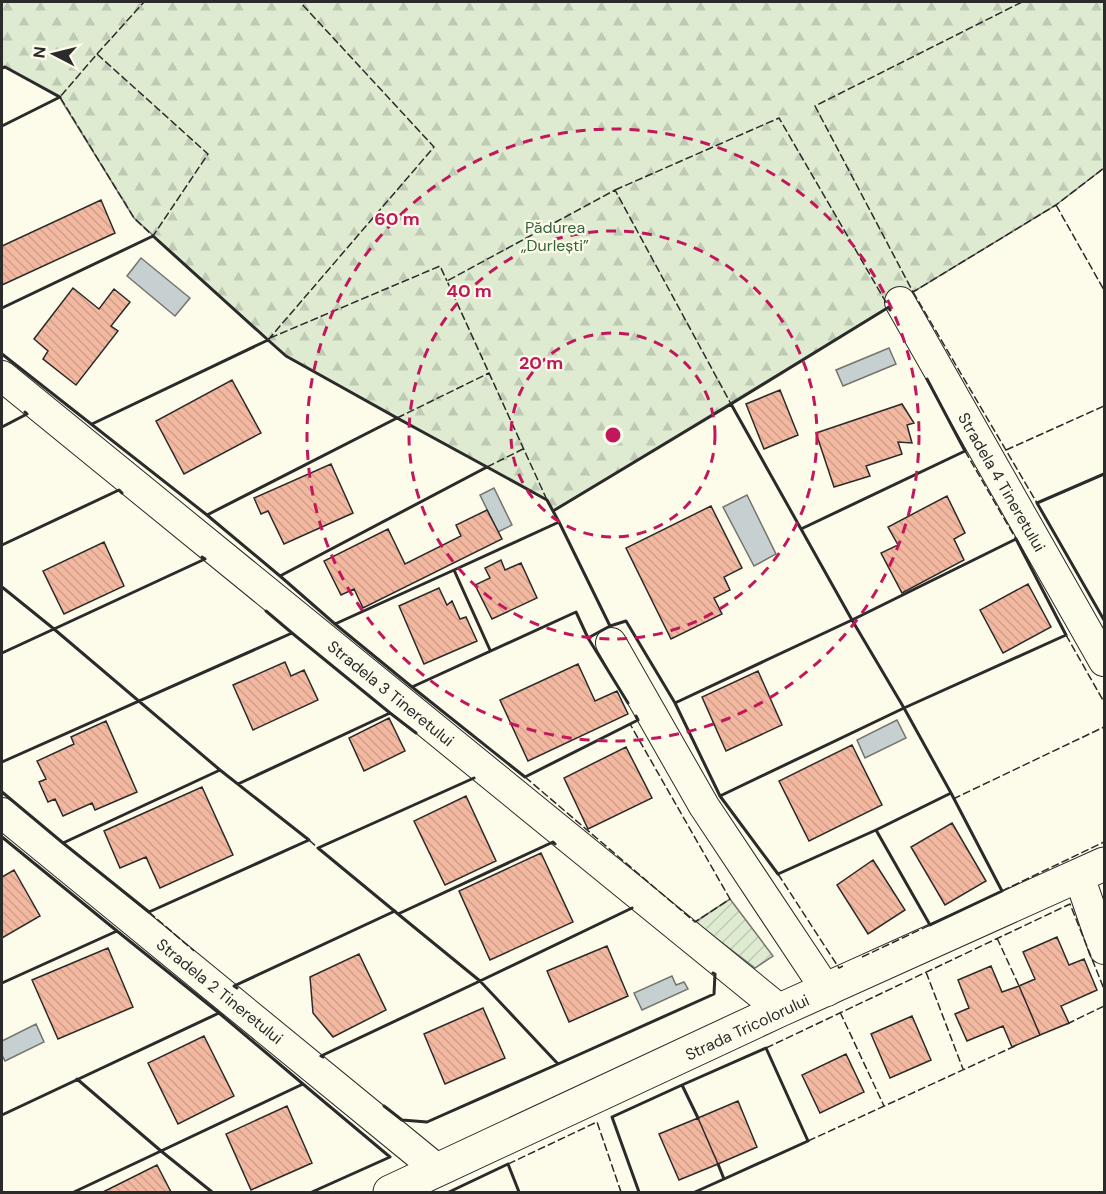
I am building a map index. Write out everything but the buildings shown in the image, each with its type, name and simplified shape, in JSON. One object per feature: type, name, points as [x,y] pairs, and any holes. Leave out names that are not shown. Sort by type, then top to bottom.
[{"type":"street","name":"Stradela 4 Tineretului","points":[[900,302],[1104,661]]},
{"type":"street","name":"Stradela 3 Tineretului","points":[[2,376],[780,1011]]},
{"type":"street","points":[[611,642],[704,806],[827,991]]},
{"type":"street","name":"Stradela 2 Tineretului","points":[[2,813],[438,1170]]},
{"type":"street","name":"Strada Tricolorului","points":[[390,1192],[780,1011],[1092,870]]},
{"type":"street","points":[[1092,870],[1104,949]]},
{"type":"green space","name":"Pădurea „Durlești”","points":[[2,2],[1104,2],[1104,168],[1056,205],[553,511],[547,500],[286,356],[134,218],[60,98],[5,67],[2,68]]},
{"type":"green space","points":[[730,899],[773,956],[755,968],[695,922]]},
{"type":"shaded area","points":[[141,258],[190,298],[175,316],[127,276]]},
{"type":"shaded area","points":[[889,348],[896,364],[843,386],[836,370]]},
{"type":"shaded area","points":[[494,488],[512,525],[498,532],[480,495]]},
{"type":"shaded area","points":[[747,495],[776,554],[754,566],[723,507]]},
{"type":"shaded area","points":[[897,720],[906,738],[865,758],[857,740]]},
{"type":"shaded area","points":[[672,976],[676,985],[684,982],[688,989],[642,1010],[634,993]]},
{"type":"shaded area","points":[[36,1024],[44,1042],[5,1061],[2,1055],[2,1041]]},
{"type":"fence","points":[[97,54],[144,2]]},
{"type":"fence","points":[[268,340],[434,147],[300,2]]},
{"type":"fence","points":[[1022,2],[815,106],[913,292],[1056,205],[1104,168]]},
{"type":"fence","points":[[97,54],[208,154],[153,236],[134,218],[60,97],[97,54]]},
{"type":"fence","points":[[615,190],[779,118],[887,304]]},
{"type":"fence","points":[[547,500],[447,281],[615,190],[731,404]]},
{"type":"fence","points":[[1056,205],[1104,290]]},
{"type":"fence","points":[[270,338],[440,266],[447,281]]},
{"type":"fence","points":[[913,292],[1037,503]]},
{"type":"fence","points":[[397,418],[489,373]]},
{"type":"fence","points":[[1006,450],[1104,406]]},
{"type":"fence","points":[[487,467],[523,449]]},
{"type":"fence","points":[[965,451],[1016,539]]},
{"type":"fence","points":[[1066,635],[1104,702]]},
{"type":"fence","points":[[525,777],[695,922],[730,899],[630,724]]},
{"type":"fence","points":[[953,799],[1104,727]]},
{"type":"fence","points":[[309,840],[318,848]]},
{"type":"fence","points":[[1002,891],[1104,842]]},
{"type":"fence","points":[[778,874],[839,968],[843,966]]},
{"type":"fence","points":[[766,1048],[1070,904],[1104,989]]},
{"type":"fence","points":[[149,912],[194,951]]},
{"type":"fence","points":[[862,957],[930,925]]},
{"type":"fence","points":[[997,938],[1020,988]]},
{"type":"fence","points":[[926,972],[963,1069]]},
{"type":"fence","points":[[1067,1024],[1104,1006]]},
{"type":"fence","points":[[840,1012],[884,1106]]},
{"type":"fence","points":[[808,1141],[1015,1046]]},
{"type":"fence","points":[[508,1164],[597,1122],[621,1192]]},
{"type":"wall","points":[[2,68],[5,67],[60,97]]},
{"type":"wall","points":[[2,126],[60,97]]},
{"type":"wall","points":[[2,308],[153,236],[268,340],[92,424]]},
{"type":"wall","points":[[731,404],[889,307],[890,310]]},
{"type":"wall","points":[[2,354],[207,515],[397,418],[286,356],[268,340]]},
{"type":"wall","points":[[801,529],[965,451],[927,379]]},
{"type":"wall","points":[[553,511],[731,404],[852,620],[1016,539],[1066,635],[904,708],[852,620],[675,703],[720,796]]},
{"type":"wall","points":[[2,427],[27,414],[25,412]]},
{"type":"wall","points":[[207,515],[280,576],[487,467],[397,418]]},
{"type":"wall","points":[[487,467],[547,500],[559,522]]},
{"type":"wall","points":[[1104,474],[1037,503],[1104,620]]},
{"type":"wall","points":[[2,545],[119,490],[122,493]]},
{"type":"wall","points":[[454,570],[335,624],[412,687],[576,612],[588,638],[610,626],[559,522],[454,570],[490,650]]},
{"type":"wall","points":[[2,792],[63,843],[220,770],[54,629],[205,559],[202,557]]},
{"type":"wall","points":[[280,576],[335,624]]},
{"type":"wall","points":[[2,587],[54,629],[2,653]]},
{"type":"wall","points":[[266,611],[292,633]]},
{"type":"wall","points":[[610,626],[626,621],[675,703]]},
{"type":"wall","points":[[2,762],[292,633],[390,713]]},
{"type":"wall","points":[[588,638],[628,703]]},
{"type":"wall","points":[[412,687],[525,777],[638,720],[636,716]]},
{"type":"wall","points":[[876,830],[778,874],[720,796],[904,708],[951,793]]},
{"type":"wall","points":[[238,784],[390,713],[416,733]]},
{"type":"wall","points":[[63,843],[149,912],[309,840],[220,770]]},
{"type":"wall","points":[[398,914],[318,848],[474,778]]},
{"type":"wall","points":[[951,793],[1002,891],[930,925],[876,830],[951,793]]},
{"type":"wall","points":[[2,837],[117,931],[2,983]]},
{"type":"wall","points":[[555,844],[553,842],[398,914],[480,981],[632,908]]},
{"type":"wall","points":[[237,988],[234,986],[395,911]]},
{"type":"wall","points":[[2,1115],[219,1013],[117,931]]},
{"type":"wall","points":[[323,1057],[321,1056],[480,981],[558,1064],[714,994],[715,974],[713,973]]},
{"type":"wall","points":[[219,1013],[303,1084]]},
{"type":"wall","points":[[682,1085],[766,1048],[808,1141],[724,1179]]},
{"type":"wall","points":[[384,1106],[402,1120],[427,1122],[558,1064]]},
{"type":"wall","points":[[74,1192],[161,1151],[77,1079]]},
{"type":"wall","points":[[212,1192],[161,1151],[303,1084],[390,1157],[312,1192]]},
{"type":"wall","points":[[639,1192],[612,1117],[682,1085],[698,1118]]},
{"type":"wall","points":[[449,1192],[508,1164],[519,1192]]},
{"type":"wall","points":[[695,1192],[724,1179],[718,1164]]}]
